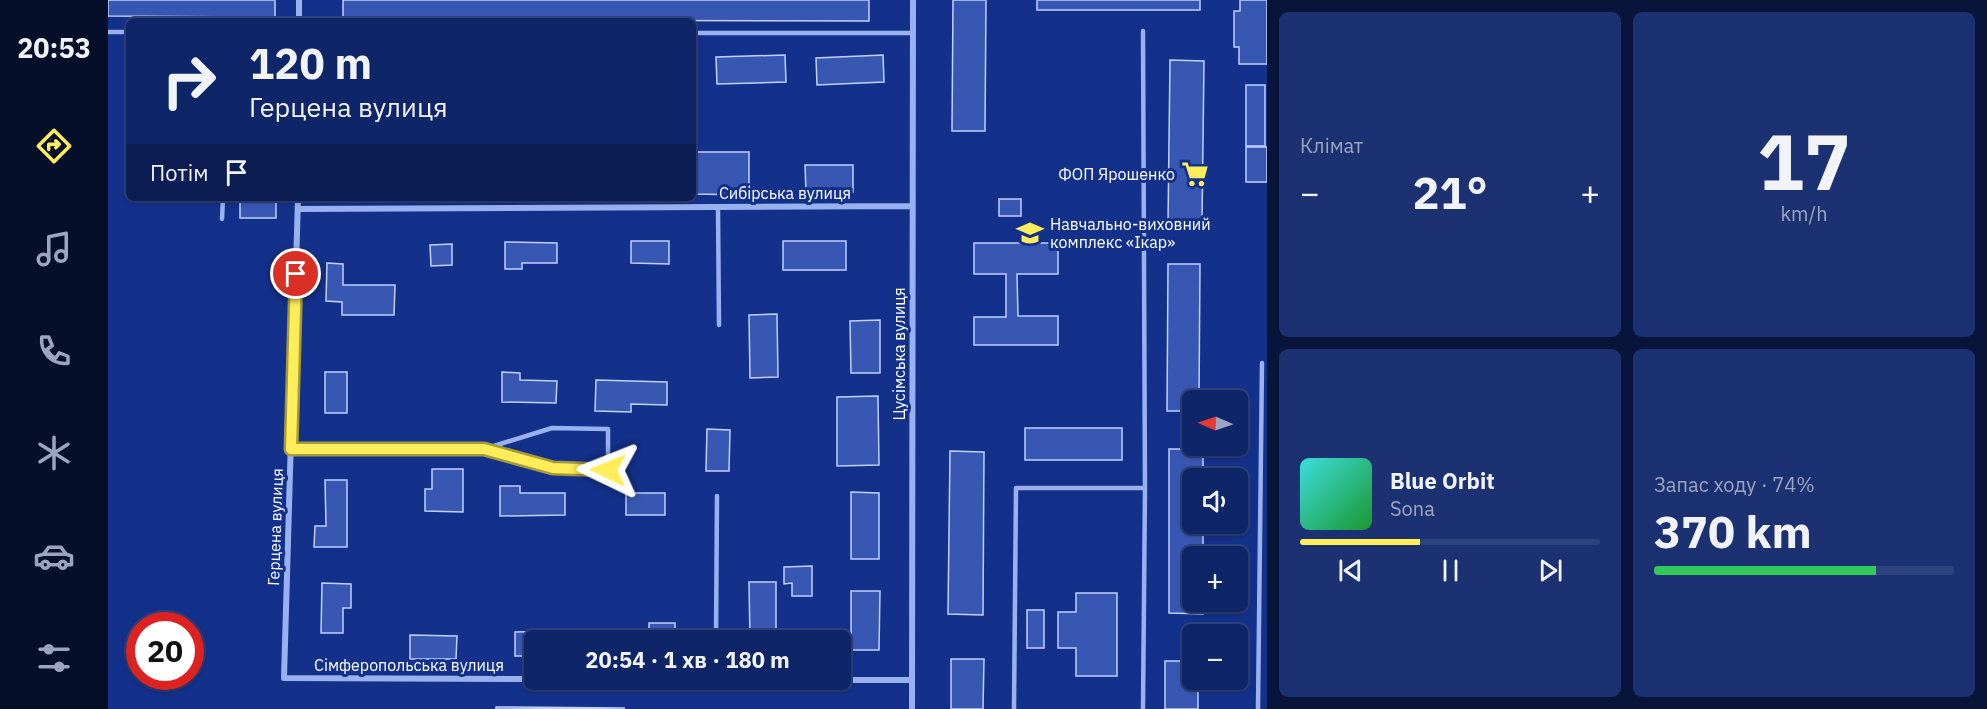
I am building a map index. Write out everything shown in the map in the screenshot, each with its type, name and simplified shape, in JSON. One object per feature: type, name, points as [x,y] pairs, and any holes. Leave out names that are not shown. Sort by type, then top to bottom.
[{"type":"street","points":[[298,18],[299,0]]},
{"type":"street","name":"Цусімська вулиця","points":[[912,709],[913,0]]},
{"type":"street","name":"Герцена вулиця","points":[[284,678],[298,201]]},
{"type":"street","name":"Сибірська вулиця","points":[[298,208],[912,206]]},
{"type":"street","name":"Сімферопольська вулиця","points":[[284,678],[524,679]]},
{"type":"street","points":[[851,680],[912,680]]},
{"type":"lane","points":[[1143,31],[1145,488],[1143,709]]},
{"type":"lane","points":[[108,32],[126,32]]},
{"type":"lane","points":[[696,33],[913,33]]},
{"type":"lane","points":[[222,219],[223,201]]},
{"type":"lane","points":[[718,207],[719,325]]},
{"type":"lane","points":[[1258,709],[1262,363]]},
{"type":"lane","points":[[291,449],[484,449],[553,468],[608,470],[608,429],[552,428],[484,449]]},
{"type":"lane","points":[[1014,709],[1016,488],[1145,488]]},
{"type":"lane","points":[[716,630],[717,496]]},
{"type":"building","points":[[108,0],[275,0],[275,17],[108,16]]},
{"type":"building","points":[[343,0],[869,0],[869,21],[696,21],[696,18],[343,18]]},
{"type":"building","points":[[953,0],[986,0],[985,131],[952,131]]},
{"type":"building","points":[[1037,0],[1200,0],[1200,10],[1037,10]]},
{"type":"building","points":[[1240,0],[1267,0],[1267,64],[1239,64],[1239,47],[1234,47],[1234,11],[1240,11]]},
{"type":"building","points":[[785,55],[786,82],[717,84],[716,57]]},
{"type":"building","points":[[883,55],[884,82],[817,85],[816,58]]},
{"type":"building","points":[[1170,60],[1204,61],[1202,224],[1168,224]]},
{"type":"building","points":[[1246,85],[1265,85],[1265,146],[1246,146]]},
{"type":"building","points":[[1246,147],[1267,147],[1267,182],[1246,182]]},
{"type":"building","points":[[696,152],[749,152],[749,195],[696,194]]},
{"type":"building","points":[[805,165],[853,165],[853,192],[806,193]]},
{"type":"building","points":[[999,199],[1021,199],[1021,216],[999,216]]},
{"type":"building","points":[[240,201],[276,201],[276,218],[240,218]]},
{"type":"building","points":[[631,241],[669,241],[669,264],[631,263]]},
{"type":"building","points":[[783,241],[846,241],[846,270],[783,270]]},
{"type":"building","points":[[505,242],[557,243],[557,263],[522,263],[522,269],[505,269]]},
{"type":"building","points":[[974,243],[1058,243],[1058,274],[1017,274],[1018,316],[1058,316],[1058,345],[974,345],[974,317],[1006,317],[1006,274],[974,274]]},
{"type":"building","points":[[452,244],[452,265],[431,266],[430,245]]},
{"type":"building","points":[[327,263],[343,264],[343,285],[395,285],[394,315],[342,315],[342,302],[326,301]]},
{"type":"building","points":[[1168,264],[1200,264],[1199,390],[1182,390],[1182,411],[1167,411]]},
{"type":"building","points":[[777,314],[778,377],[750,378],[749,315]]},
{"type":"building","points":[[880,320],[880,373],[851,373],[850,321]]},
{"type":"building","points":[[325,372],[347,372],[347,413],[325,413]]},
{"type":"building","points":[[502,372],[520,373],[520,380],[557,381],[556,403],[502,402]]},
{"type":"building","points":[[596,380],[667,382],[667,405],[631,404],[631,412],[595,411]]},
{"type":"building","points":[[878,396],[879,465],[837,466],[837,397]]},
{"type":"building","points":[[1025,428],[1122,428],[1122,460],[1025,460]]},
{"type":"building","points":[[707,429],[730,430],[729,471],[706,471]]},
{"type":"building","points":[[1169,449],[1182,449],[1182,456],[1203,456],[1203,468],[1182,468],[1182,534],[1203,534],[1203,546],[1182,546],[1182,612],[1203,612],[1203,614],[1169,613]]},
{"type":"building","points":[[950,451],[984,452],[983,615],[948,614]]},
{"type":"building","points":[[432,469],[463,469],[463,512],[425,511],[425,489],[432,489]]},
{"type":"building","points":[[325,480],[347,480],[347,547],[314,547],[315,526],[326,526]]},
{"type":"building","points":[[500,486],[520,486],[520,493],[565,493],[565,515],[500,516]]},
{"type":"building","points":[[851,492],[879,493],[879,559],[851,559]]},
{"type":"building","points":[[626,493],[665,493],[665,515],[626,515]]},
{"type":"building","points":[[812,566],[812,596],[792,596],[792,583],[784,584],[784,567]]},
{"type":"building","points":[[749,582],[776,582],[776,630],[750,630]]},
{"type":"building","points":[[322,583],[351,584],[351,608],[343,608],[343,633],[321,633]]},
{"type":"building","points":[[851,591],[880,591],[879,650],[851,650]]},
{"type":"building","points":[[1076,593],[1117,593],[1117,676],[1076,676],[1076,648],[1058,648],[1058,612],[1076,612]]},
{"type":"building","points":[[1027,610],[1044,610],[1044,648],[1027,648]]},
{"type":"building","points":[[649,623],[675,623],[675,630],[649,630]]},
{"type":"building","points":[[515,632],[524,632],[524,656],[515,656]]},
{"type":"building","points":[[410,635],[457,636],[456,659],[410,659]]},
{"type":"building","points":[[951,659],[984,659],[983,709],[951,709]]},
{"type":"building","points":[[1165,661],[1182,661],[1182,690],[1198,690],[1198,709],[1165,709]]},
{"type":"building","points":[[496,707],[625,708],[496,709]]},
{"type":"place","name":"ФОП Ярошенко","points":[[1195,174]]},
{"type":"place","name":"Навчально-виховний комплекс «Ікар»","points":[[1030,233]]},
{"type":"route","points":[[296,274],[291,449],[484,449],[553,468],[608,470]]}]
